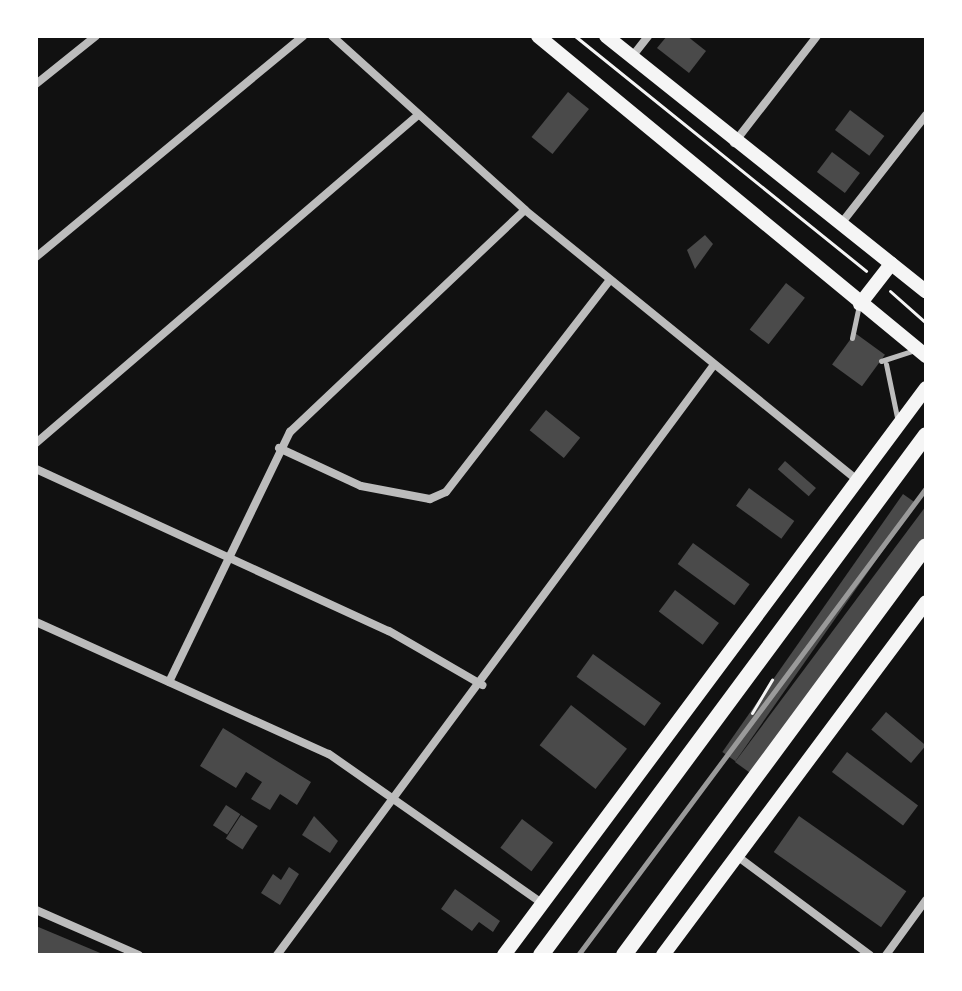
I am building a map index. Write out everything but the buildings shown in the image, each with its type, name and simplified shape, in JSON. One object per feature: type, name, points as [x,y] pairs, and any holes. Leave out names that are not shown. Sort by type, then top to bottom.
[{"type":"main road","points":[[538,36],[922,353]]},
{"type":"main road","points":[[606,36],[734,143],[926,291]]},
{"type":"main road","points":[[860,304],[891,264]]},
{"type":"main road","points":[[504,955],[926,388]]},
{"type":"main road","points":[[541,955],[926,435]]},
{"type":"main road","points":[[624,955],[926,546]]},
{"type":"main road","points":[[663,955],[926,602]]},
{"type":"street","points":[[36,84],[96,36]]},
{"type":"street","points":[[36,257],[303,36]]},
{"type":"street","points":[[332,36],[417,116],[525,210],[713,366],[856,479]]},
{"type":"street","points":[[631,58],[648,36]]},
{"type":"street","points":[[734,143],[817,36]]},
{"type":"street","points":[[840,225],[926,115]]},
{"type":"street","points":[[36,443],[417,116]]},
{"type":"street","points":[[169,682],[279,448],[525,210]]},
{"type":"street","points":[[279,448],[361,486],[430,499],[446,492],[609,281]]},
{"type":"street","points":[[277,955],[482,685],[713,366]]},
{"type":"street","points":[[36,469],[227,555],[482,685]]},
{"type":"street","points":[[36,622],[329,754],[399,797],[543,904]]},
{"type":"street","points":[[737,856],[870,955]]},
{"type":"street","points":[[886,955],[926,900]]},
{"type":"street","points":[[36,910],[139,955]]},
{"type":"lane","points":[[852,338],[860,304]]},
{"type":"lane","points":[[899,423],[883,363],[922,353]]},
{"type":"path","points":[[575,36],[926,323]]},
{"type":"path","points":[[752,713],[772,680]]},
{"type":"railway","points":[[578,955],[926,488]]}]
